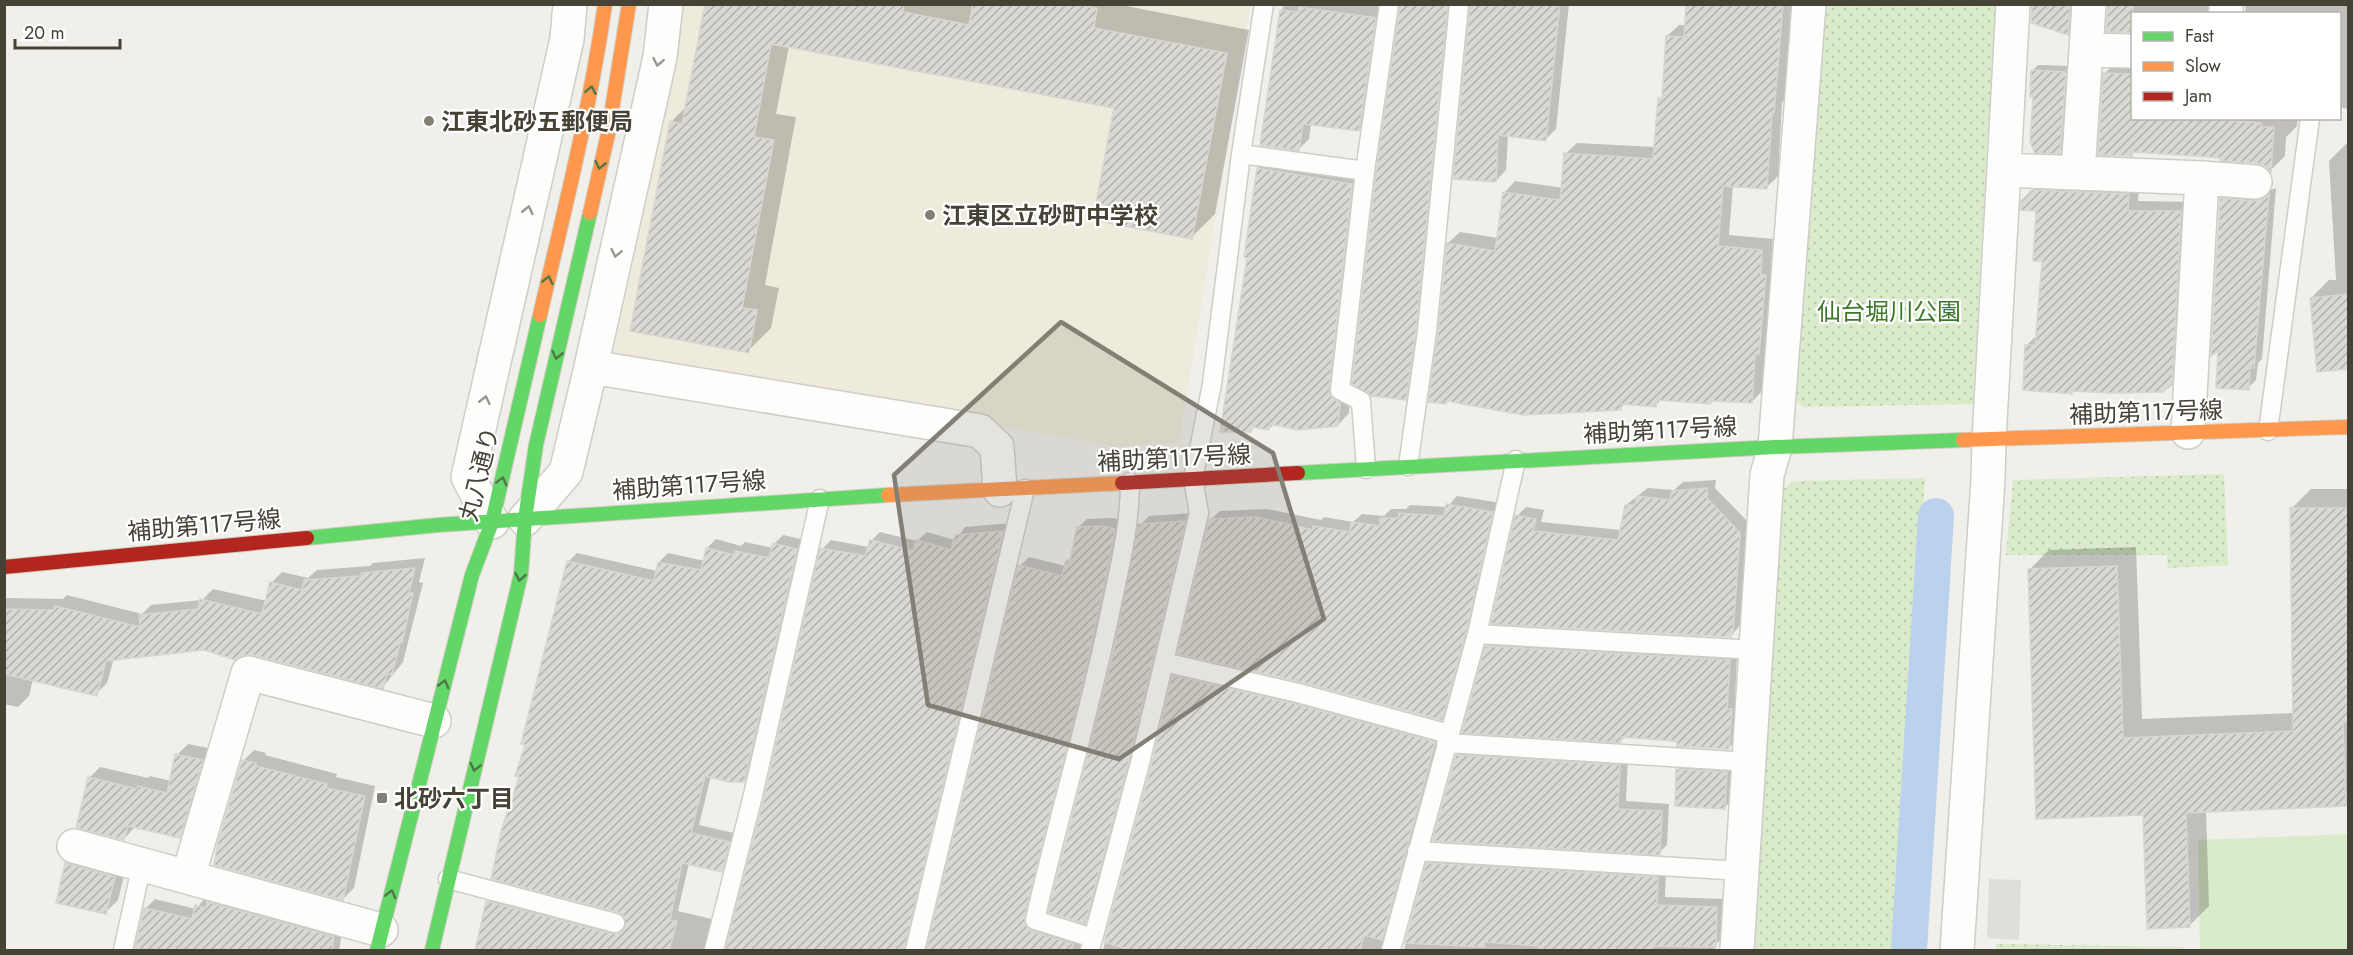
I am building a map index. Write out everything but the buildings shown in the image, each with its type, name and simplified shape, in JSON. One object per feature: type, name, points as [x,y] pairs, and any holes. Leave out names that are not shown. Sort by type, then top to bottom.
[{"type":"street","points":[[492,522],[468,477],[567,39],[570,4]]},
{"type":"street","name":"丸八通り","points":[[379,940],[472,575],[492,522],[512,440],[581,135],[598,54],[605,4]]},
{"type":"street","name":"丸八通り","points":[[432,951],[521,574],[525,519],[536,445],[608,134],[629,4]]},
{"type":"street","points":[[525,519],[566,472],[660,57],[666,4]]},
{"type":"street","points":[[1737,951],[1767,475],[1775,447],[1809,4]]},
{"type":"street","points":[[1957,951],[1988,480],[2013,4]]},
{"type":"street","points":[[2078,172],[2089,4]]},
{"type":"street","points":[[2086,50],[2131,51]]},
{"type":"street","points":[[2004,170],[2255,182]]},
{"type":"street","points":[[2188,432],[2202,178]]},
{"type":"street","points":[[591,367],[980,430],[997,447],[1012,490]]},
{"type":"street","name":"補助第117号線","points":[[4,567],[525,519],[820,500],[1775,447],[2349,427]]},
{"type":"street","points":[[188,877],[248,674],[434,721]]},
{"type":"street","points":[[74,846],[188,877],[379,940]]},
{"type":"lane","points":[[1130,482],[1128,526],[1100,662],[1056,828],[1035,920],[1092,944],[1140,763],[1199,513],[1193,479],[1212,384],[1264,4]]},
{"type":"lane","points":[[1366,469],[1361,401],[1340,390],[1365,171],[1389,4]]},
{"type":"lane","points":[[1408,466],[1427,331],[1460,4]]},
{"type":"lane","points":[[2268,431],[2310,120]]},
{"type":"lane","points":[[1242,154],[1365,171]]},
{"type":"lane","points":[[1391,951],[1416,851],[1477,634],[1516,460]]},
{"type":"lane","points":[[915,951],[1012,490]]},
{"type":"lane","points":[[714,951],[753,795],[820,500]]},
{"type":"lane","points":[[1477,634],[1756,650]]},
{"type":"lane","points":[[1164,662],[1298,693],[1448,738],[1749,762]]},
{"type":"lane","points":[[1416,851],[1742,871]]},
{"type":"lane","points":[[123,951],[142,864]]},
{"type":"lane","points":[[448,879],[615,923]]},
{"type":"highlighted area","points":[[1061,322],[1273,453],[1324,619],[1119,759],[928,705],[894,475]]},
{"type":"shaded area","name":"江東区立砂町中学校","points":[[684,5],[1250,5],[1179,443],[1116,447],[613,355],[673,76]]},
{"type":"shaded area","points":[[1989,879],[2021,880],[2019,940],[1987,938]]},
{"type":"green space","name":"仙台堀川公園","points":[[1825,5],[1996,5],[1973,404],[1803,407],[1793,397]]},
{"type":"green space","points":[[2224,474],[2228,565],[2168,568],[2167,555],[2006,555],[2013,480]]},
{"type":"green space","points":[[1925,478],[1895,950],[1755,950],[1781,491],[1794,481]]},
{"type":"green space","points":[[2348,834],[2348,950],[2200,950],[2198,840]]},
{"type":"green space","points":[[1996,944],[2183,947],[2183,950],[1996,950]]},
{"type":"waterway","points":[[1909,950],[1936,516]]},
{"type":"traffic: fast","points":[[432,950],[521,574],[525,519],[536,445],[590,213]]},
{"type":"traffic: fast","points":[[377,950],[472,575],[492,522],[540,315]]},
{"type":"traffic: fast","points":[[1298,473],[1775,447],[1963,440]]},
{"type":"traffic: fast","points":[[307,538],[438,525],[888,495]]},
{"type":"traffic: slow","points":[[540,315],[584,121],[605,4]]},
{"type":"traffic: slow","points":[[590,213],[608,134],[629,4]]},
{"type":"traffic: slow","points":[[1963,440],[2348,427]]},
{"type":"traffic: slow","points":[[888,495],[1122,483]]},
{"type":"traffic: jam","points":[[1122,483],[1298,473]]},
{"type":"traffic: jam","points":[[4,567],[307,538]]},
{"type":"place","name":"江東北砂五郵便局","points":[[429,121]]},
{"type":"place","name":"江東区立砂町中学校","points":[[930,215]]},
{"type":"place","name":"北砂六丁目","points":[[382,798]]}]
